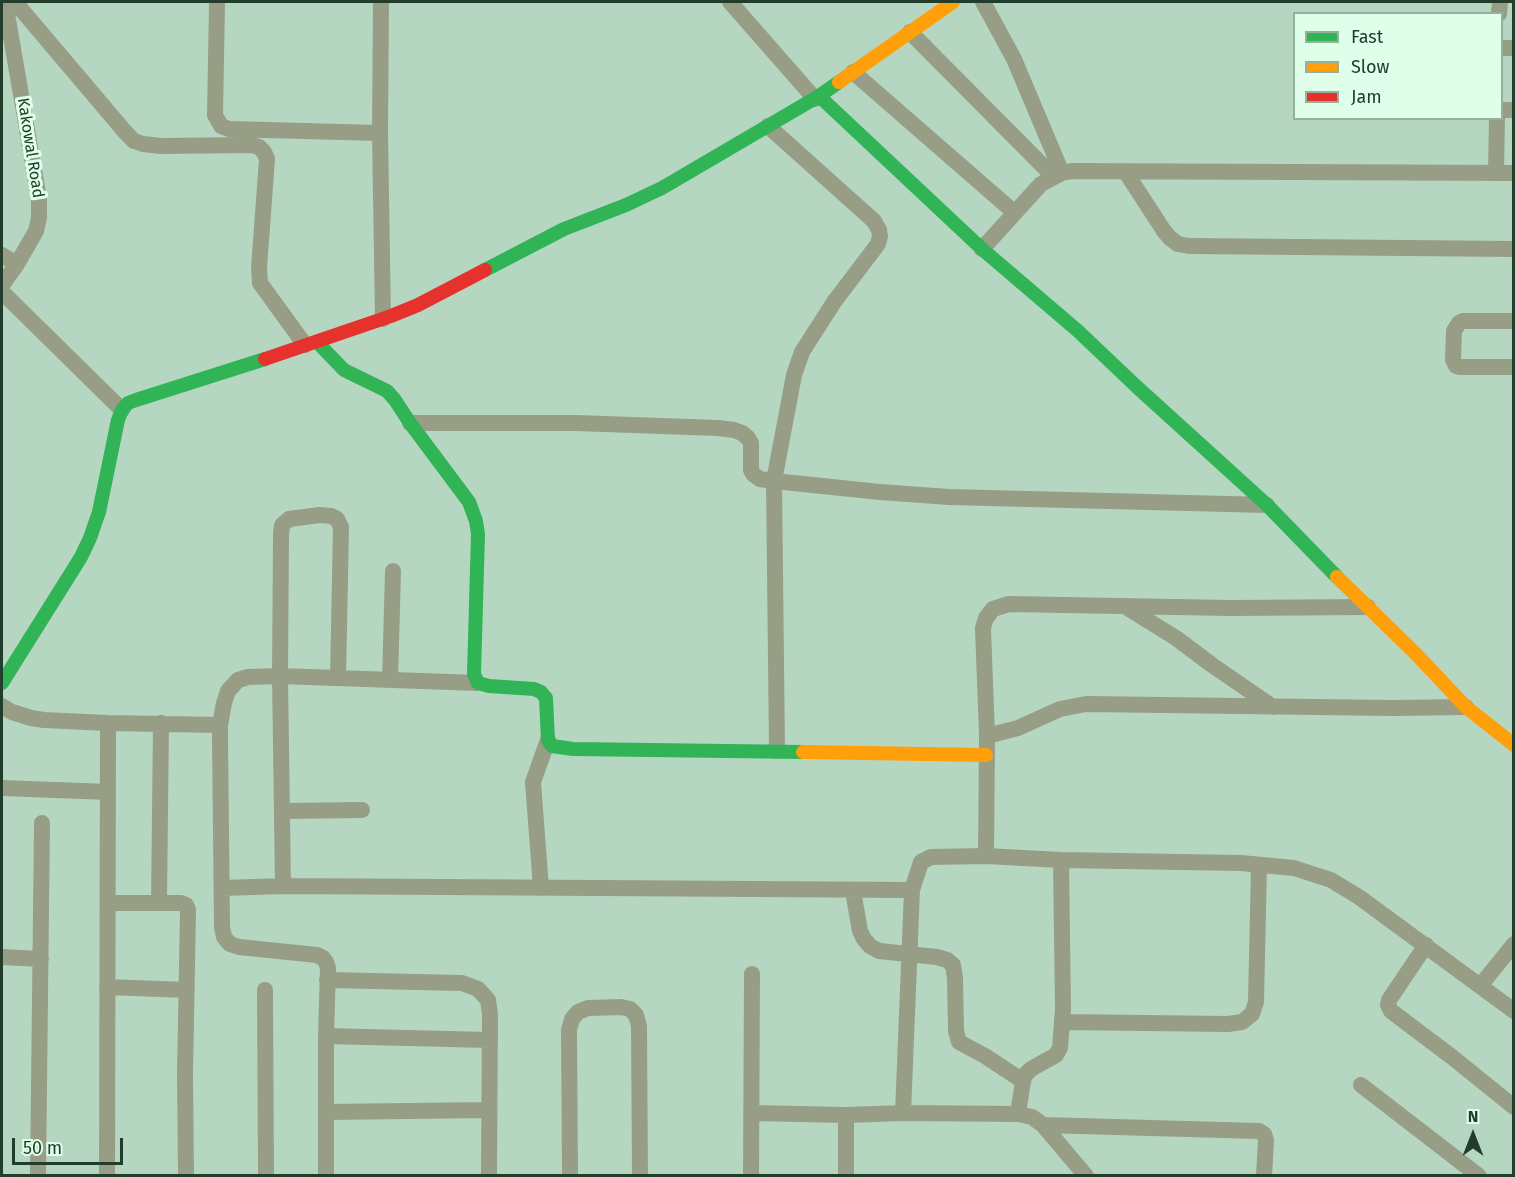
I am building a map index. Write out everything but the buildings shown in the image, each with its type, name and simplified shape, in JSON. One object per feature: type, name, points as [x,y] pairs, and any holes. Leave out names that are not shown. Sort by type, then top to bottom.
[{"type":"street","name":"Kakowal Road","points":[[2,285],[36,231],[39,218],[39,199],[5,2]]},
{"type":"street","points":[[15,2],[134,141],[161,146],[252,145],[264,152],[267,159],[259,268],[260,283],[311,344],[344,370],[387,391],[469,502],[478,534],[474,674],[478,683]]},
{"type":"street","points":[[217,2],[215,115],[221,126],[229,129],[380,133]]},
{"type":"street","points":[[381,2],[380,133],[384,319]]},
{"type":"street","points":[[730,2],[817,97],[1267,505],[1466,707],[1514,746]]},
{"type":"street","points":[[2,683],[81,557],[90,538],[99,512],[118,420],[128,403],[384,319],[418,305],[564,229],[662,188],[817,97],[953,2]]},
{"type":"street","points":[[982,2],[1014,59],[1058,175]]},
{"type":"street","points":[[910,32],[1058,175]]},
{"type":"street","points":[[853,72],[1015,213]]},
{"type":"street","points":[[1496,173],[1497,120]]},
{"type":"street","points":[[768,126],[874,221],[880,236],[878,244],[834,302],[802,352],[794,375],[774,482],[777,751]]},
{"type":"street","points":[[982,249],[1041,184],[1072,171],[1514,173]]},
{"type":"street","points":[[1125,171],[1164,231],[1178,243],[1189,246],[1514,249]]},
{"type":"street","points":[[2,255],[17,264]]},
{"type":"street","points":[[2,292],[122,410]]},
{"type":"street","points":[[1514,321],[1463,321],[1459,323],[1454,331],[1453,360],[1459,368],[1514,367]]},
{"type":"street","points":[[410,423],[576,423],[718,428],[734,430],[748,438],[751,443],[753,474],[760,479],[774,482],[949,496],[1267,505]]},
{"type":"street","points":[[283,886],[280,535],[282,525],[289,519],[330,516],[337,519],[340,527],[338,678]]},
{"type":"street","points":[[390,680],[393,571]]},
{"type":"street","points":[[986,856],[987,736],[983,628],[986,618],[993,609],[1009,604],[1230,608],[1368,607]]},
{"type":"street","points":[[1125,606],[1176,638],[1273,707]]},
{"type":"street","points":[[326,1176],[326,962],[317,956],[239,947],[230,944],[224,938],[220,725],[228,691],[238,680],[248,677],[280,676],[478,683],[489,686],[534,689],[541,692],[546,698],[548,740],[533,782],[540,888]]},
{"type":"street","points":[[987,736],[1018,728],[1060,709],[1086,704],[1466,707]]},
{"type":"street","points":[[2,706],[31,718],[108,723],[220,725]]},
{"type":"street","points":[[107,1176],[108,723]]},
{"type":"street","points":[[159,903],[161,723]]},
{"type":"street","points":[[548,740],[552,746],[567,749],[986,755]]},
{"type":"street","points":[[2,788],[108,792]]},
{"type":"street","points":[[282,811],[362,810]]},
{"type":"street","points":[[38,1176],[42,823]]},
{"type":"street","points":[[903,1113],[912,890],[921,862],[931,857],[986,856],[1294,868],[1331,880],[1359,897],[1514,1011]]},
{"type":"street","points":[[1018,1114],[1025,1075],[1056,1055],[1060,1048],[1062,1022],[1061,860]]},
{"type":"street","points":[[1062,1022],[1228,1024],[1242,1022],[1252,1014],[1256,1002],[1259,865]]},
{"type":"street","points":[[223,888],[283,886],[912,890]]},
{"type":"street","points":[[853,891],[860,931],[870,946],[879,951],[937,957],[953,965],[956,1031],[959,1042],[1023,1081]]},
{"type":"street","points":[[108,903],[181,903],[186,905],[188,910],[186,1176]]},
{"type":"street","points":[[1426,945],[1389,1000],[1388,1005],[1391,1011],[1514,1107]]},
{"type":"street","points":[[1480,986],[1514,945]]},
{"type":"street","points":[[2,957],[40,959]]},
{"type":"street","points":[[751,1176],[752,974]]},
{"type":"street","points":[[327,980],[462,983],[478,989],[488,1000],[490,1014],[489,1176]]},
{"type":"street","points":[[107,987],[187,990]]},
{"type":"street","points":[[265,990],[266,1176]]},
{"type":"street","points":[[570,1176],[569,1030],[572,1019],[578,1012],[588,1008],[621,1007],[630,1009],[636,1016],[639,1026],[640,1176]]},
{"type":"street","points":[[326,1036],[489,1040]]},
{"type":"street","points":[[1361,1084],[1479,1176]]},
{"type":"street","points":[[326,1112],[489,1110]]},
{"type":"street","points":[[752,1113],[1018,1114],[1032,1117],[1043,1125],[1086,1176]]},
{"type":"street","points":[[846,1115],[846,1176]]},
{"type":"street","points":[[1043,1125],[1259,1131],[1264,1134],[1266,1140],[1264,1176]]},
{"type":"traffic: fast","points":[[485,270],[564,229],[662,188],[839,82]]},
{"type":"traffic: fast","points":[[819,96],[982,249],[1078,331],[1267,505],[1337,577]]},
{"type":"traffic: fast","points":[[317,342],[344,370],[387,391],[469,502],[478,534],[474,674],[478,683],[489,686],[534,689],[541,692],[546,698],[548,740],[552,746],[573,749],[803,752]]},
{"type":"traffic: fast","points":[[2,683],[81,557],[90,538],[99,512],[122,410],[128,403],[136,400],[265,359]]},
{"type":"traffic: slow","points":[[839,82],[953,2]]},
{"type":"traffic: slow","points":[[1337,577],[1416,654],[1466,707],[1514,745]]},
{"type":"traffic: slow","points":[[803,752],[986,755]]},
{"type":"traffic: jam","points":[[265,359],[391,316],[418,305],[485,270]]}]
